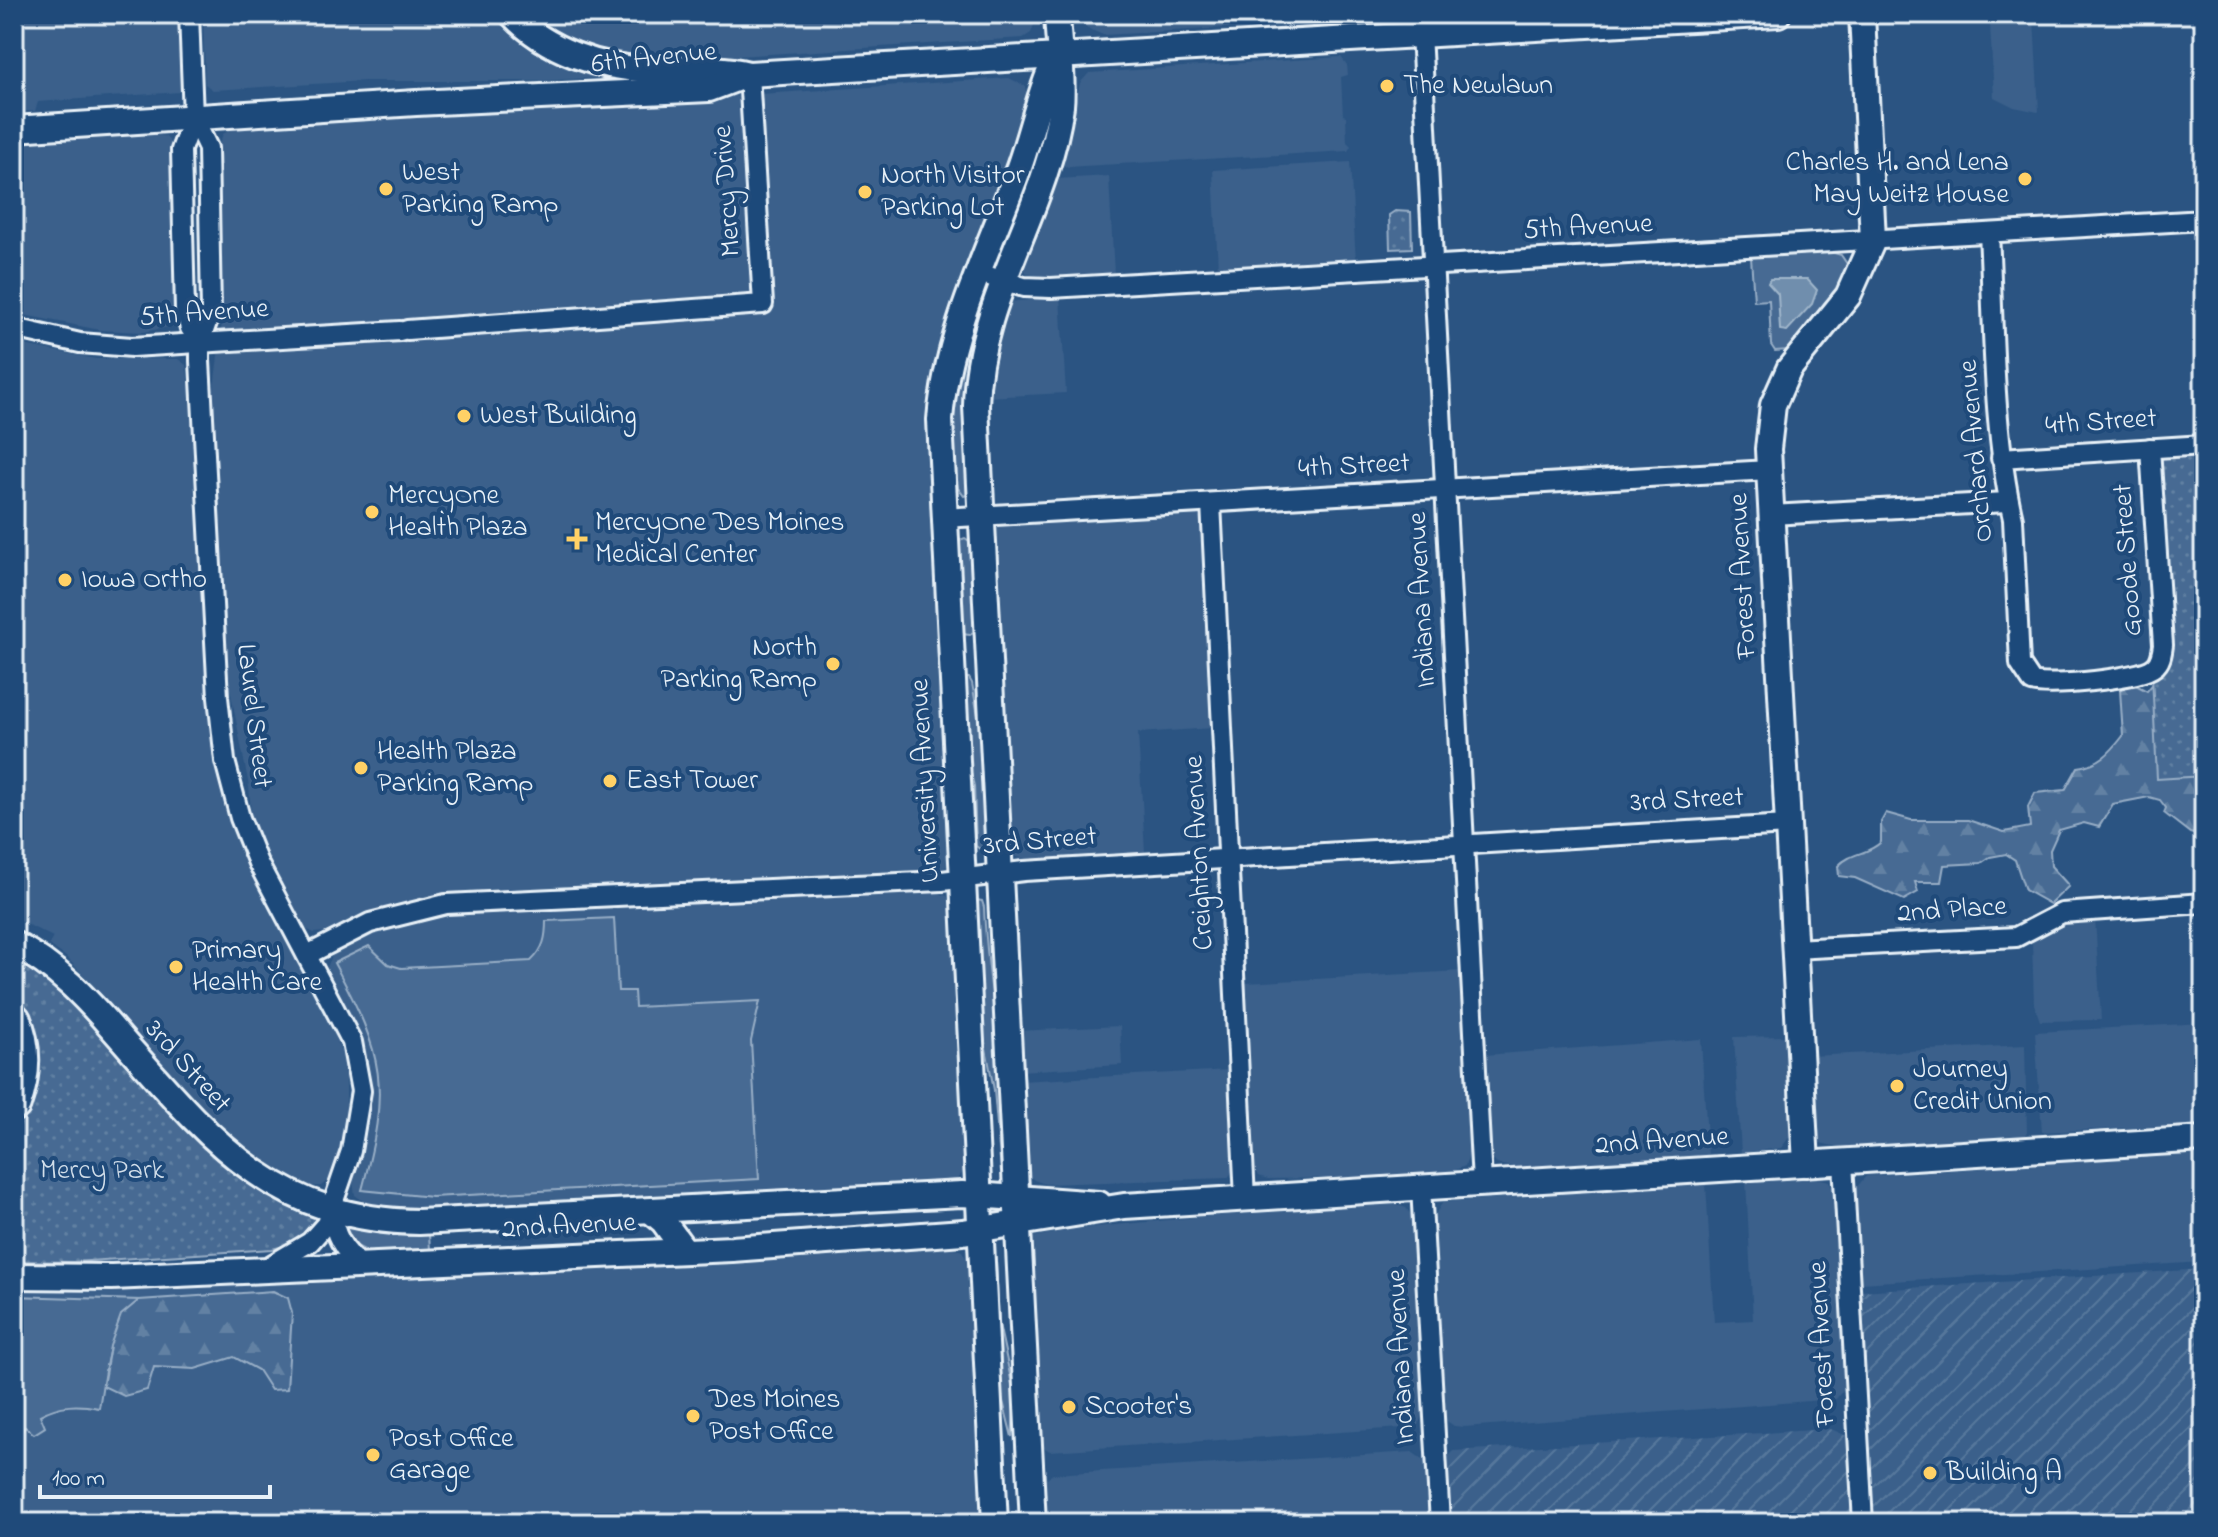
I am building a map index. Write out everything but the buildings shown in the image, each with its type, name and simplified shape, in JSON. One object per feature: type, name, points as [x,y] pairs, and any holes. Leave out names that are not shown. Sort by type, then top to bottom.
[{"type":"highway","points":[[14,1020],[22,1047],[23,1068],[14,1104]]},
{"type":"main road","points":[[512,14],[539,36],[589,60],[635,69],[709,67],[749,74]]},
{"type":"main road","name":"University Avenue","points":[[1033,1523],[980,517],[978,372],[990,277],[1044,82],[1057,55],[1057,14]]},
{"type":"main road","name":"6th Avenue","points":[[14,129],[709,89],[749,74],[1057,55],[1421,24],[1778,14]]},
{"type":"main road","name":"Forest Avenue","points":[[1806,1164],[1771,515],[1770,427],[1781,384],[1802,351],[1848,296],[1873,240],[1862,14]]},
{"type":"main road","name":"University Avenue","points":[[990,277],[952,346],[942,393],[939,447],[995,1523]]},
{"type":"main road","name":"3rd Street","points":[[14,944],[54,967],[77,988],[200,1127],[230,1156],[267,1182],[331,1209]]},
{"type":"main road","name":"2nd Avenue","points":[[14,1276],[259,1271],[685,1251],[978,1230],[1124,1206],[2204,1139]]},
{"type":"main road","name":"2nd Avenue","points":[[331,1209],[397,1221],[977,1195],[1124,1206]]},
{"type":"main road","points":[[651,1211],[663,1221],[685,1251]]},
{"type":"main road","points":[[441,1263],[452,1233],[461,1220]]},
{"type":"street","name":"Laurel Street","points":[[189,14],[193,117],[181,150],[185,310],[190,328],[200,342]]},
{"type":"street","name":"Indiana Avenue","points":[[1421,24],[1482,1183]]},
{"type":"street","name":"Mercy Drive","points":[[749,74],[763,304]]},
{"type":"street","name":"Laurel Street","points":[[193,117],[208,148],[211,311],[200,342],[215,643],[225,761],[240,818],[258,863],[342,1020],[359,1067],[358,1122],[331,1209],[319,1234],[259,1271]]},
{"type":"street","name":"5th Avenue","points":[[990,277],[1024,287],[1051,288],[2204,220]]},
{"type":"street","name":"Orchard Avenue","points":[[1989,233],[2001,458],[2007,502],[2013,519],[2020,664]]},
{"type":"street","name":"5th Avenue","points":[[14,328],[80,343],[116,347],[404,331],[763,304]]},
{"type":"street","name":"4th Street","points":[[2001,458],[2204,445]]},
{"type":"street","name":"Goode Street","points":[[2020,664],[2024,675],[2040,684],[2130,676],[2156,666],[2163,645],[2150,448]]},
{"type":"street","name":"4th Street","points":[[943,518],[1769,470]]},
{"type":"street","points":[[1771,515],[2007,502]]},
{"type":"street","name":"Creighton Avenue","points":[[1211,503],[1245,1199]]},
{"type":"street","name":"3rd Street","points":[[307,955],[370,923],[446,904],[961,880],[1228,858],[1787,825]]},
{"type":"street","name":"2nd Place","points":[[1794,949],[2016,937],[2062,913],[2204,903]]},
{"type":"street","name":"Forest Avenue","points":[[1843,1162],[1863,1523]]},
{"type":"street","name":"Indiana Avenue","points":[[1421,1187],[1440,1523]]},
{"type":"street","points":[[331,1209],[337,1237],[344,1249],[363,1266]]},
{"type":"shaded area","points":[[14,14],[181,14],[182,89],[180,92],[38,102],[35,111],[14,112]]},
{"type":"shaded area","points":[[203,14],[498,14],[515,29],[609,77],[540,81],[365,81],[213,90],[205,84]]},
{"type":"shaded area","points":[[527,14],[1034,14],[1035,22],[1031,33],[1023,38],[657,61],[592,51],[551,32]]},
{"type":"shaded area","points":[[1080,14],[1273,14],[1273,25],[1103,35],[1087,28]]},
{"type":"shaded area","points":[[2034,18],[2038,112],[2014,107],[1994,97],[1990,25],[1991,20]]},
{"type":"shaded area","points":[[1341,57],[1347,65],[1348,75],[1341,77],[1343,115],[1346,116],[1347,142],[1351,146],[1348,151],[1066,167],[1062,164],[1080,83],[1089,73]]},
{"type":"shaded area","name":"MercyOne Des Moines Medical Center","points":[[1009,78],[1025,86],[1029,105],[945,334],[950,854],[946,867],[934,871],[456,893],[393,904],[324,932],[314,933],[304,928],[270,863],[251,814],[249,786],[227,674],[213,397],[223,314],[219,144],[223,134],[233,128]]},
{"type":"shaded area","points":[[155,134],[167,137],[173,148],[175,326],[143,332],[100,330],[14,313],[14,143]]},
{"type":"shaded area","points":[[1350,162],[1356,261],[1218,269],[1213,170]]},
{"type":"shaded area","points":[[1109,176],[1114,275],[1059,278],[1027,274],[1021,263],[1056,179]]},
{"type":"shaded area","points":[[1770,279],[1807,279],[1817,290],[1812,304],[1787,331],[1780,330],[1778,294],[1768,283]]},
{"type":"shaded area","points":[[1060,297],[1066,393],[986,397],[988,369],[1008,302]]},
{"type":"shaded area","points":[[14,343],[96,359],[178,359],[186,365],[191,398],[209,723],[216,773],[248,869],[330,1022],[346,1064],[346,1123],[331,1178],[321,1186],[307,1186],[284,1175],[222,1131],[102,994],[66,957],[49,945],[53,937],[14,918]]},
{"type":"shaded area","points":[[1194,512],[1202,519],[1213,728],[1138,733],[1145,852],[1024,859],[1014,856],[1009,853],[993,530],[1006,524]]},
{"type":"shaded area","points":[[939,893],[947,896],[953,906],[966,1168],[956,1181],[426,1208],[367,1204],[355,1195],[353,1182],[369,1124],[370,1087],[359,1031],[327,967],[334,952],[392,927],[447,915]]},
{"type":"shaded area","points":[[2095,917],[2101,1020],[2040,1021],[2034,1004],[2032,943],[2062,921]]},
{"type":"shaded area","points":[[1460,971],[1469,1155],[1465,1166],[1453,1171],[1333,1178],[1268,1179],[1259,1176],[1254,1167],[1245,983]]},
{"type":"shaded area","points":[[2204,1023],[2204,1125],[2042,1132],[2035,1032]]},
{"type":"shaded area","points":[[1120,1026],[1122,1065],[1019,1071],[1017,1031]]},
{"type":"shaded area","points":[[1787,1036],[1793,1132],[1781,1148],[1741,1153],[1734,1037]]},
{"type":"shaded area","points":[[1701,1039],[1708,1155],[1512,1167],[1497,1164],[1490,1157],[1485,1055]]},
{"type":"shaded area","points":[[2025,1045],[2025,1136],[1838,1147],[1820,1143],[1815,1135],[1810,1056]]},
{"type":"shaded area","points":[[1230,1070],[1235,1167],[1228,1178],[1045,1184],[1034,1180],[1025,1171],[1019,1081]]},
{"type":"shaded area","points":[[2204,1153],[2204,1262],[1861,1283],[1856,1188],[1866,1176]]},
{"type":"shaded area","points":[[1814,1177],[1829,1181],[1835,1193],[1845,1387],[1836,1399],[1464,1427],[1454,1426],[1444,1419],[1434,1216],[1443,1202],[1706,1184],[1714,1322],[1753,1320],[1746,1181]]},
{"type":"shaded area","points":[[1395,1204],[1406,1208],[1412,1216],[1423,1415],[1417,1427],[1050,1451],[1041,1446],[1030,1240],[1033,1237],[1074,1229],[1209,1216]]},
{"type":"shaded area","points":[[944,1245],[962,1251],[972,1269],[986,1523],[14,1523],[15,1290],[141,1289],[412,1277]]},
{"type":"shaded area","points":[[2204,1269],[2204,1523],[1874,1523],[1861,1291]]},
{"type":"shaded area","points":[[1831,1429],[1847,1436],[1852,1523],[1450,1523],[1447,1457],[1453,1451]]},
{"type":"shaded area","points":[[1412,1452],[1426,1462],[1429,1523],[1042,1523],[1042,1481],[1053,1474]]},
{"type":"green space","points":[[1395,211],[1411,212],[1412,248],[1390,249],[1389,215]]},
{"type":"green space","points":[[1831,252],[1841,255],[1847,264],[1841,287],[1789,350],[1775,351],[1771,345],[1769,300],[1754,301],[1751,257]]},
{"type":"green space","points":[[972,313],[980,316],[969,494],[964,496],[958,488],[949,419]]},
{"type":"green space","points":[[2204,454],[2204,776],[2157,779],[2152,675],[2156,672],[2159,457]]},
{"type":"green space","points":[[965,538],[972,543],[976,631],[970,635],[962,634],[957,541]]},
{"type":"green space","points":[[2204,623],[2204,837],[2190,833],[2164,813],[2166,808],[2160,800],[2149,797],[2113,804],[2099,827],[2084,823],[2059,830],[2050,850],[2051,866],[2069,886],[2050,904],[2025,890],[2015,860],[2006,854],[1990,857],[1981,863],[1944,865],[1941,882],[1915,882],[1918,892],[1904,900],[1855,878],[1839,876],[1838,866],[1843,861],[1881,842],[1881,822],[1886,813],[1911,820],[1968,820],[2004,832],[2030,827],[2028,807],[2035,793],[2065,790],[2078,767],[2104,757],[2123,736],[2120,690],[2132,683],[2147,691]]},
{"type":"green space","points":[[963,678],[969,678],[972,683],[981,732],[987,848],[981,850],[976,846],[974,786],[964,746]]},
{"type":"green space","points":[[976,900],[982,901],[984,907],[1001,1073],[1001,1171],[994,1090],[977,1001]]},
{"type":"green space","points":[[614,918],[618,991],[634,991],[635,1007],[760,1001],[751,1041],[759,1179],[432,1197],[362,1190],[377,1124],[378,1073],[364,1024],[334,963],[369,946],[388,964],[401,968],[531,961],[543,942],[546,921]]},
{"type":"green space","name":"Mercy Park","points":[[14,960],[64,996],[87,1018],[169,1113],[205,1148],[250,1182],[318,1217],[316,1228],[288,1245],[272,1249],[73,1262],[14,1261],[14,1132],[27,1102],[19,1006],[14,997]]},
{"type":"green space","points":[[345,1226],[399,1234],[429,1234],[430,1250],[370,1253],[349,1242]]},
{"type":"green space","points":[[992,1262],[996,1262],[999,1324],[1015,1398],[1012,1437],[995,1369]]},
{"type":"green space","points":[[273,1291],[288,1298],[292,1313],[287,1389],[271,1390],[258,1370],[234,1357],[195,1369],[154,1367],[147,1390],[124,1396],[103,1386],[110,1346],[121,1315],[139,1300]]},
{"type":"green space","points":[[14,1296],[139,1300],[128,1311],[114,1336],[99,1408],[69,1406],[47,1411],[40,1415],[45,1427],[34,1434],[25,1427],[14,1442]]},
{"type":"place","name":"The Newlawn","points":[[1387,86]]},
{"type":"place","name":"Charles H. and Lena May Weitz House","points":[[2025,179]]},
{"type":"place","name":"West Parking Ramp","points":[[386,189]]},
{"type":"place","name":"North Visitor Parking Lot","points":[[865,192]]},
{"type":"place","name":"West Building","points":[[464,416]]},
{"type":"place","name":"MercyOne Health Plaza","points":[[372,512]]},
{"type":"place","name":"MercyOne Des Moines Medical Center","points":[[577,539]]},
{"type":"place","name":"Iowa Ortho","points":[[65,580]]},
{"type":"place","name":"North Parking Ramp","points":[[833,664]]},
{"type":"place","name":"Health Plaza Parking Ramp","points":[[361,768]]},
{"type":"place","name":"East Tower","points":[[610,781]]},
{"type":"place","name":"Primary Health Care","points":[[176,967]]},
{"type":"place","name":"Journey Credit Union","points":[[1897,1086]]},
{"type":"place","name":"Scooter's","points":[[1069,1407]]},
{"type":"place","name":"Des Moines Post Office","points":[[693,1416]]},
{"type":"place","name":"Post Office Garage","points":[[373,1455]]},
{"type":"place","name":"Building A","points":[[1930,1473]]}]
